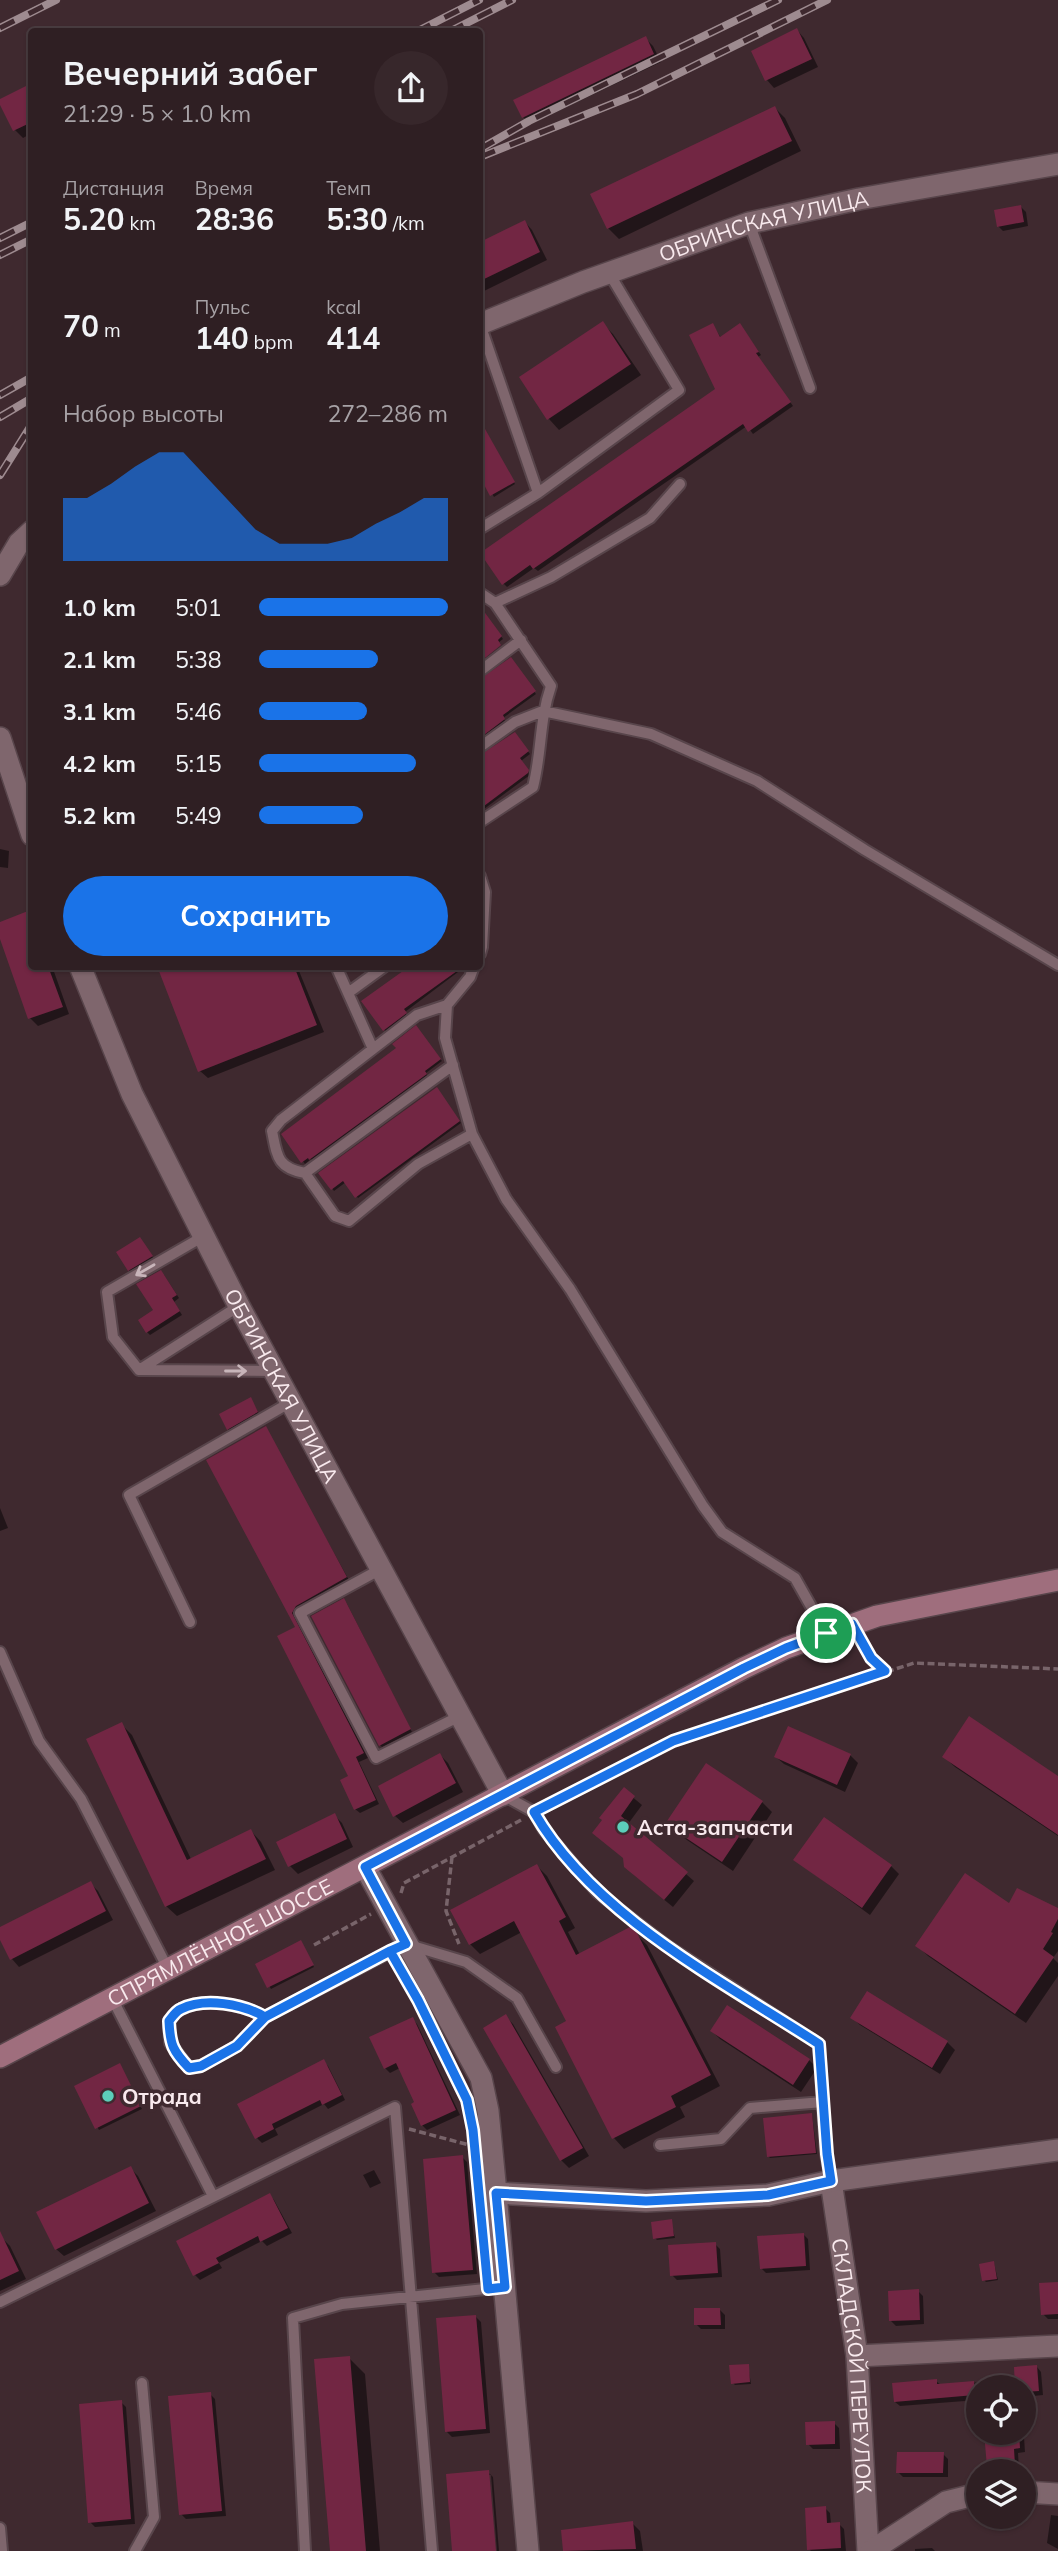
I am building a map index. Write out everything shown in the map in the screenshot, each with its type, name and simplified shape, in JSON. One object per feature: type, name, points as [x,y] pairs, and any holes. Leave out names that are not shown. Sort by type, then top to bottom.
[{"type":"main road","name":"СПРЯМЛЁННОЕ ШОССЕ","points":[[2,2050],[112,1998],[786,1648],[852,1624],[908,1609],[1058,1580]]},
{"type":"street","name":"ОБРИНСКАЯ УЛИЦА","points":[[483,323],[609,272],[749,223],[859,199],[1058,164]]},
{"type":"street","points":[[0,575],[19,543],[28,535]]},
{"type":"street","points":[[0,738],[28,823]]},
{"type":"street","name":"ОБРИНСКАЯ УЛИЦА","points":[[82,970],[132,1094],[239,1306],[503,1796]]},
{"type":"street","points":[[365,1867],[376,1915],[406,1944],[481,2078],[488,2111],[528,2551]]},
{"type":"street","points":[[496,2193],[646,2201],[768,2195],[831,2181],[1058,2150]]},
{"type":"street","name":"СКЛАДСКОЙ ПЕРЕУЛОК","points":[[831,2181],[857,2356],[870,2551]]},
{"type":"street","points":[[857,2356],[1058,2346]]},
{"type":"street","points":[[1036,2493],[1058,2494]]},
{"type":"street","points":[[870,2551],[946,2502],[966,2497]]},
{"type":"lane","points":[[749,223],[810,388]]},
{"type":"lane","points":[[483,527],[538,493],[679,390],[609,272]]},
{"type":"lane","points":[[483,333],[538,493]]},
{"type":"lane","points":[[495,603],[551,577],[650,518],[680,484]]},
{"type":"lane","points":[[483,595],[495,603],[551,687],[543,711],[539,765],[533,787],[483,820]]},
{"type":"lane","points":[[483,669],[521,640]]},
{"type":"lane","points":[[483,745],[515,722],[543,711],[651,734],[757,781],[865,850],[1058,965]]},
{"type":"lane","points":[[483,886],[483,905]]},
{"type":"lane","points":[[338,970],[373,1049]]},
{"type":"lane","points":[[348,993],[380,970]]},
{"type":"lane","points":[[453,1065],[305,1173],[289,1171],[277,1157],[272,1131],[281,1120],[416,1015],[447,1005],[473,970]]},
{"type":"lane","points":[[447,1005],[445,1038],[472,1134],[506,1199],[570,1289],[703,1506],[722,1532],[795,1578],[826,1633]]},
{"type":"lane","points":[[305,1173],[335,1216],[349,1221],[418,1164],[472,1134]]},
{"type":"lane","points":[[139,1370],[113,1337],[107,1292],[204,1236]]},
{"type":"lane","points":[[139,1370],[239,1306]]},
{"type":"lane","points":[[139,1370],[274,1371]]},
{"type":"lane","points":[[190,1622],[129,1495],[291,1402]]},
{"type":"lane","points":[[381,1569],[300,1613],[376,1758],[460,1716]]},
{"type":"lane","points":[[0,1652],[39,1741],[81,1799],[168,1969]]},
{"type":"lane","points":[[503,1796],[534,1812],[544,1830],[598,1893],[669,1947],[819,2044],[831,2181]]},
{"type":"lane","points":[[265,2017],[231,2005],[204,2003],[179,2010],[169,2021],[170,2043],[177,2056],[189,2068],[201,2066],[237,2046],[265,2017],[406,1944],[466,1962],[517,1998],[556,2067]]},
{"type":"lane","points":[[112,1998],[213,2196]]},
{"type":"lane","points":[[660,2145],[721,2139],[750,2108],[824,2102]]},
{"type":"lane","points":[[0,2302],[395,2107],[432,2551]]},
{"type":"lane","points":[[305,2551],[293,2318],[342,2304],[505,2287]]},
{"type":"lane","points":[[135,2551],[154,2517],[142,2383]]},
{"type":"lane","points":[[0,2528],[2,2551]]},
{"type":"path","points":[[852,1624],[871,1658],[885,1671]]},
{"type":"path","points":[[314,1945],[376,1915],[399,1900],[404,1883],[534,1812],[673,1741],[915,1662],[1058,1669]]},
{"type":"path","points":[[452,1857],[446,1911],[466,1962]]},
{"type":"path","points":[[448,2063],[467,2100]]},
{"type":"path","points":[[397,2125],[475,2147],[474,2138]]},
{"type":"building","points":[[797,28],[812,59],[765,81],[751,51]]},
{"type":"building","points":[[646,36],[654,54],[522,118],[513,100]]},
{"type":"building","points":[[28,85],[28,124],[13,131],[0,105],[0,99]]},
{"type":"building","points":[[775,106],[792,141],[607,229],[590,194]]},
{"type":"building","points":[[1021,205],[1024,222],[997,227],[994,210]]},
{"type":"building","points":[[525,220],[540,252],[483,280],[483,241]]},
{"type":"building","points":[[603,321],[631,364],[547,420],[519,377]]},
{"type":"building","points":[[713,323],[720,337],[740,323],[759,352],[756,353],[791,402],[748,432],[743,424],[533,569],[530,565],[502,585],[483,557],[483,551],[715,389],[689,335]]},
{"type":"building","points":[[483,425],[515,482],[490,496],[483,483]]},
{"type":"building","points":[[483,610],[502,636],[498,640],[501,645],[483,660]]},
{"type":"building","points":[[511,657],[536,691],[503,715],[505,719],[483,736],[483,677]]},
{"type":"building","points":[[515,732],[529,751],[520,758],[529,770],[528,773],[483,807],[483,753]]},
{"type":"building","points":[[28,911],[28,970],[49,970],[63,1007],[28,1019],[0,939],[0,922]]},
{"type":"building","points":[[159,970],[296,970],[317,1025],[198,1072]]},
{"type":"building","points":[[404,970],[458,970],[404,1009],[407,1013],[383,1031],[361,1001]]},
{"type":"building","points":[[416,1025],[441,1059],[425,1071],[427,1074],[309,1160],[308,1158],[301,1163],[281,1134],[396,1048],[392,1044]]},
{"type":"building","points":[[437,1087],[460,1121],[355,1198],[343,1181],[331,1190],[318,1173]]},
{"type":"building","points":[[140,1237],[153,1256],[128,1271],[116,1252]]},
{"type":"building","points":[[161,1270],[177,1295],[172,1298],[180,1311],[146,1333],[138,1320],[153,1310],[136,1284]]},
{"type":"building","points":[[251,1397],[258,1412],[227,1430],[219,1414]]},
{"type":"building","points":[[266,1426],[347,1577],[296,1606],[292,1613],[364,1753],[356,1757],[376,1800],[354,1810],[340,1780],[348,1776],[277,1636],[295,1627],[206,1460]]},
{"type":"building","points":[[344,1598],[411,1729],[379,1746],[311,1616]]},
{"type":"building","points":[[969,1716],[1058,1776],[1058,1835],[942,1757]]},
{"type":"building","points":[[122,1722],[187,1860],[251,1829],[266,1859],[165,1907],[86,1739]]},
{"type":"building","points":[[788,1726],[851,1754],[837,1785],[774,1757]]},
{"type":"building","points":[[440,1753],[456,1783],[393,1817],[378,1786]]},
{"type":"building","points":[[706,1763],[763,1801],[722,1862],[665,1824]]},
{"type":"building","points":[[624,1787],[635,1796],[621,1816],[688,1872],[664,1900],[624,1867],[623,1858],[592,1833],[602,1820],[599,1818]]},
{"type":"building","points":[[335,1813],[347,1839],[288,1867],[276,1842]]},
{"type":"building","points":[[824,1817],[892,1865],[862,1908],[793,1860]]},
{"type":"building","points":[[537,1864],[566,1917],[559,1921],[576,1955],[630,1927],[637,1933],[711,2075],[671,2096],[676,2107],[612,2139],[555,2027],[566,2021],[514,1921],[469,1945],[450,1910]]},
{"type":"building","points":[[965,1873],[1009,1903],[1017,1888],[1058,1908],[1058,1919],[1051,1932],[1053,1933],[1043,1949],[1054,1957],[1015,2014],[915,1946]]},
{"type":"building","points":[[91,1881],[106,1911],[10,1960],[0,1940],[0,1927]]},
{"type":"building","points":[[301,1940],[314,1965],[267,1988],[255,1964]]},
{"type":"building","points":[[867,1991],[948,2041],[932,2068],[850,2018]]},
{"type":"building","points":[[727,2005],[810,2059],[793,2085],[710,2031]]},
{"type":"building","points":[[506,2014],[583,2148],[560,2161],[483,2028]]},
{"type":"building","points":[[413,2017],[456,2110],[421,2126],[411,2104],[414,2102],[396,2063],[384,2069],[369,2037]]},
{"type":"building","points":[[324,2059],[342,2095],[322,2105],[320,2100],[272,2124],[274,2129],[255,2139],[237,2104]]},
{"type":"building","name":"Отрада","points":[[120,2063],[141,2106],[95,2129],[74,2086]]},
{"type":"building","points":[[812,2113],[816,2153],[767,2157],[763,2118]]},
{"type":"building","points":[[463,2155],[473,2270],[432,2273],[423,2159]]},
{"type":"building","points":[[131,2166],[149,2203],[55,2250],[36,2212]]},
{"type":"building","points":[[270,2193],[288,2228],[260,2242],[258,2236],[216,2258],[219,2263],[193,2276],[176,2241]]},
{"type":"building","points":[[672,2219],[674,2236],[653,2239],[651,2222]]},
{"type":"building","points":[[0,2231],[19,2271],[0,2280]]},
{"type":"building","points":[[804,2233],[806,2266],[760,2269],[757,2236]]},
{"type":"building","points":[[716,2242],[718,2273],[670,2276],[668,2245]]},
{"type":"building","points":[[994,2261],[997,2279],[982,2281],[979,2264]]},
{"type":"building","points":[[1058,2282],[1058,2314],[1041,2315],[1039,2283]]},
{"type":"building","points":[[919,2289],[920,2320],[889,2321],[888,2291]]},
{"type":"building","points":[[694,2308],[720,2308],[721,2325],[694,2325]]},
{"type":"building","points":[[476,2315],[486,2429],[445,2432],[436,2318]]},
{"type":"building","points":[[350,2356],[366,2551],[330,2551],[314,2359]]},
{"type":"building","points":[[749,2364],[750,2382],[731,2384],[729,2365]]},
{"type":"building","points":[[1037,2365],[1039,2391],[1036,2391],[1036,2375],[1014,2375],[1014,2367]]},
{"type":"building","points":[[937,2379],[937,2384],[966,2382],[966,2396],[894,2402],[892,2383]]},
{"type":"building","points":[[211,2392],[222,2511],[179,2515],[168,2396]]},
{"type":"building","points":[[122,2400],[131,2519],[88,2523],[79,2404]]},
{"type":"building","points":[[835,2421],[835,2444],[806,2445],[805,2422]]},
{"type":"building","points":[[985,2445],[1020,2445],[1020,2448],[1014,2449],[1015,2459],[986,2459]]},
{"type":"building","points":[[897,2452],[944,2452],[943,2473],[896,2473]]},
{"type":"building","points":[[489,2470],[496,2551],[452,2551],[446,2474]]},
{"type":"building","points":[[826,2506],[827,2523],[840,2522],[841,2548],[807,2550],[805,2508]]},
{"type":"building","points":[[633,2521],[636,2549],[563,2551],[561,2530]]},
{"type":"railway","points":[[0,28],[56,0]]},
{"type":"railway","points":[[424,28],[479,0]]},
{"type":"railway","points":[[457,28],[512,0]]},
{"type":"railway","points":[[483,147],[529,121],[778,0]]},
{"type":"railway","points":[[483,156],[637,94],[827,0]]},
{"type":"railway","points":[[0,238],[28,224]]},
{"type":"railway","points":[[0,255],[28,241]]},
{"type":"railway","points":[[0,395],[28,379]]},
{"type":"railway","points":[[0,417],[28,400]]},
{"type":"railway","points":[[0,475],[28,430]]},
{"type":"place","name":"Аста-запчасти","points":[[623,1827]]},
{"type":"place","name":"Отрада","points":[[108,2096]]},
{"type":"route","points":[[826,1633],[744,1668],[365,1867],[406,1944],[390,1951],[265,2017],[237,2046],[201,2066],[189,2068],[177,2056],[170,2043],[169,2021],[179,2010],[204,2003],[231,2005],[265,2017],[328,1984],[390,1951],[418,2000],[467,2100],[473,2130],[488,2289],[505,2287],[496,2193],[646,2201],[768,2195],[831,2181],[819,2044],[669,1947],[598,1893],[544,1830],[534,1812],[673,1741],[885,1671],[871,1658],[852,1624],[826,1633]]}]
